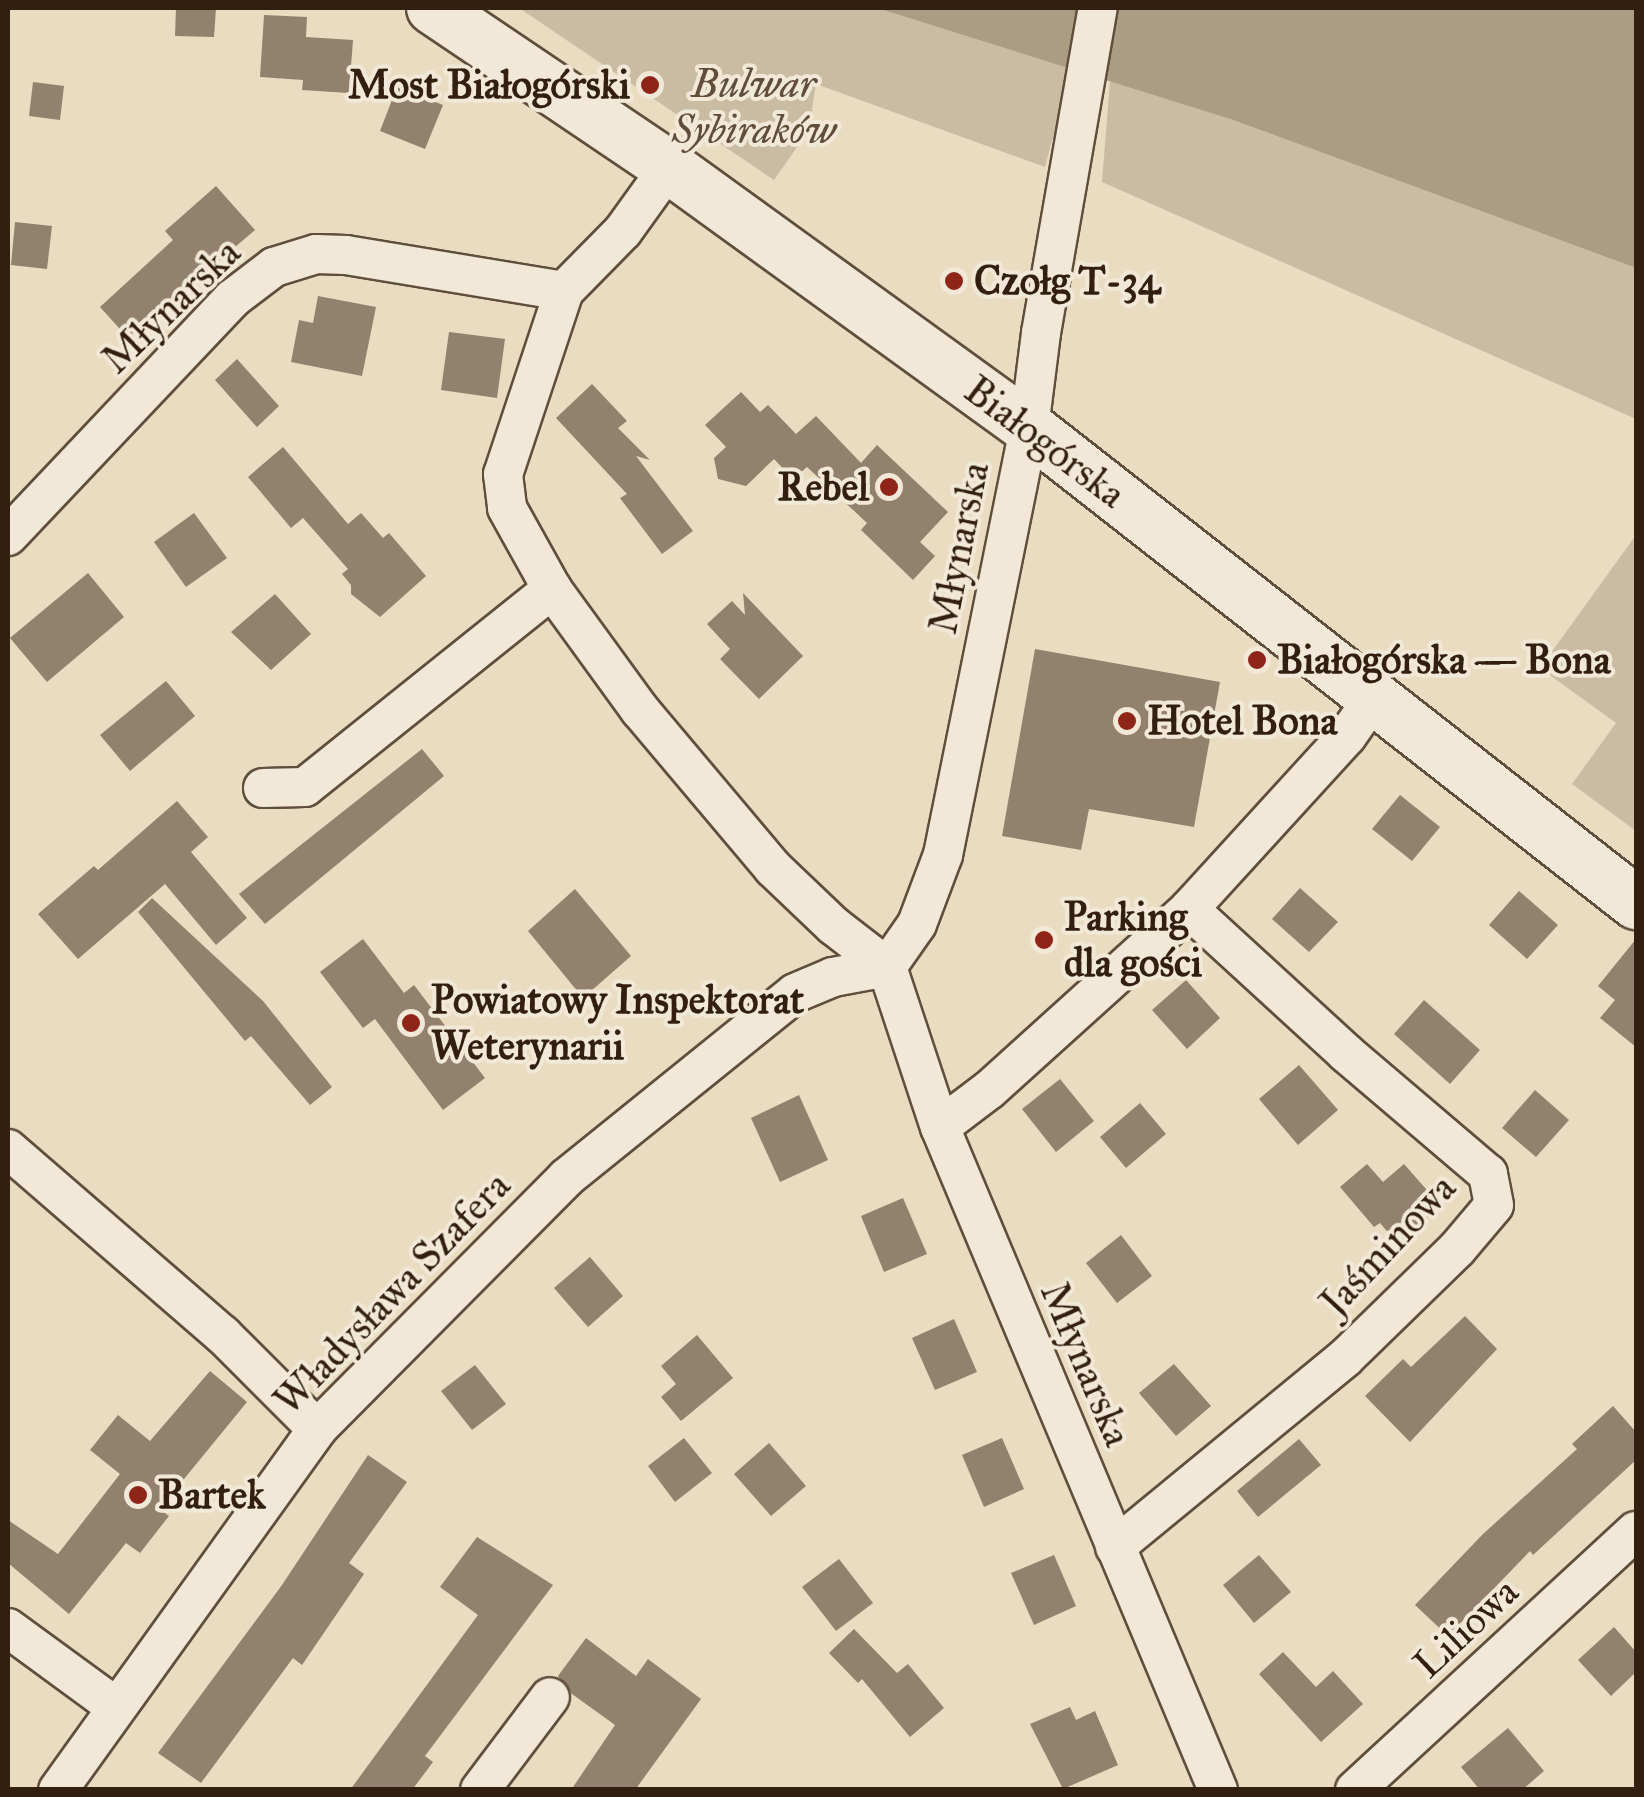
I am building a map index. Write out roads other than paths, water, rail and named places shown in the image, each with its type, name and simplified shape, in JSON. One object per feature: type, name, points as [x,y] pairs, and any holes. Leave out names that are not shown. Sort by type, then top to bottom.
[{"type":"street","name":"Białogórska","points":[[433,8],[669,167],[1029,428],[1636,903]]},
{"type":"street","name":"Młynarska","points":[[1098,8],[1040,332],[1029,428],[943,855],[918,924],[887,967],[940,1127],[1218,1790]]},
{"type":"street","points":[[669,167],[622,231],[564,290],[503,474],[507,508],[552,589],[640,710],[773,868],[834,926],[887,967]]},
{"type":"street","name":"Młynarska","points":[[8,536],[232,299],[274,267],[316,254],[346,256],[564,290]]},
{"type":"street","points":[[263,788],[305,787],[552,589]]},
{"type":"street","points":[[940,1127],[989,1090],[1189,909],[1347,736],[1375,696]]},
{"type":"street","name":"Jaśminowa","points":[[1116,1547],[1345,1358],[1456,1249],[1494,1205],[1488,1174],[1346,1053],[1189,909]]},
{"type":"street","name":"Władysława Szafera","points":[[58,1790],[317,1430],[566,1178],[795,993],[833,977],[887,967]]},
{"type":"street","points":[[8,1149],[223,1335],[317,1430]]},
{"type":"street","name":"Liliowa","points":[[1355,1790],[1636,1530]]},
{"type":"street","points":[[8,1628],[116,1708]]},
{"type":"street","points":[[480,1790],[550,1697]]},
{"type":"place","name":"Most Białogórski","points":[[650,85]]},
{"type":"place","name":"Czołg T-34","points":[[954,281]]},
{"type":"place","name":"Rebel","points":[[889,487]]},
{"type":"place","name":"Białogórska — Bona","points":[[1257,660]]},
{"type":"place","name":"Hotel Bona","points":[[1127,721]]},
{"type":"place","name":"Parking dla gości","points":[[1044,940]]},
{"type":"place","name":"Powiatowy Inspektorat Weterynarii","points":[[411,1023]]},
{"type":"place","name":"Bartek","points":[[138,1495]]},
{"type":"park label","name":"Bulwar Sybiraków","points":[[754,107]]}]
